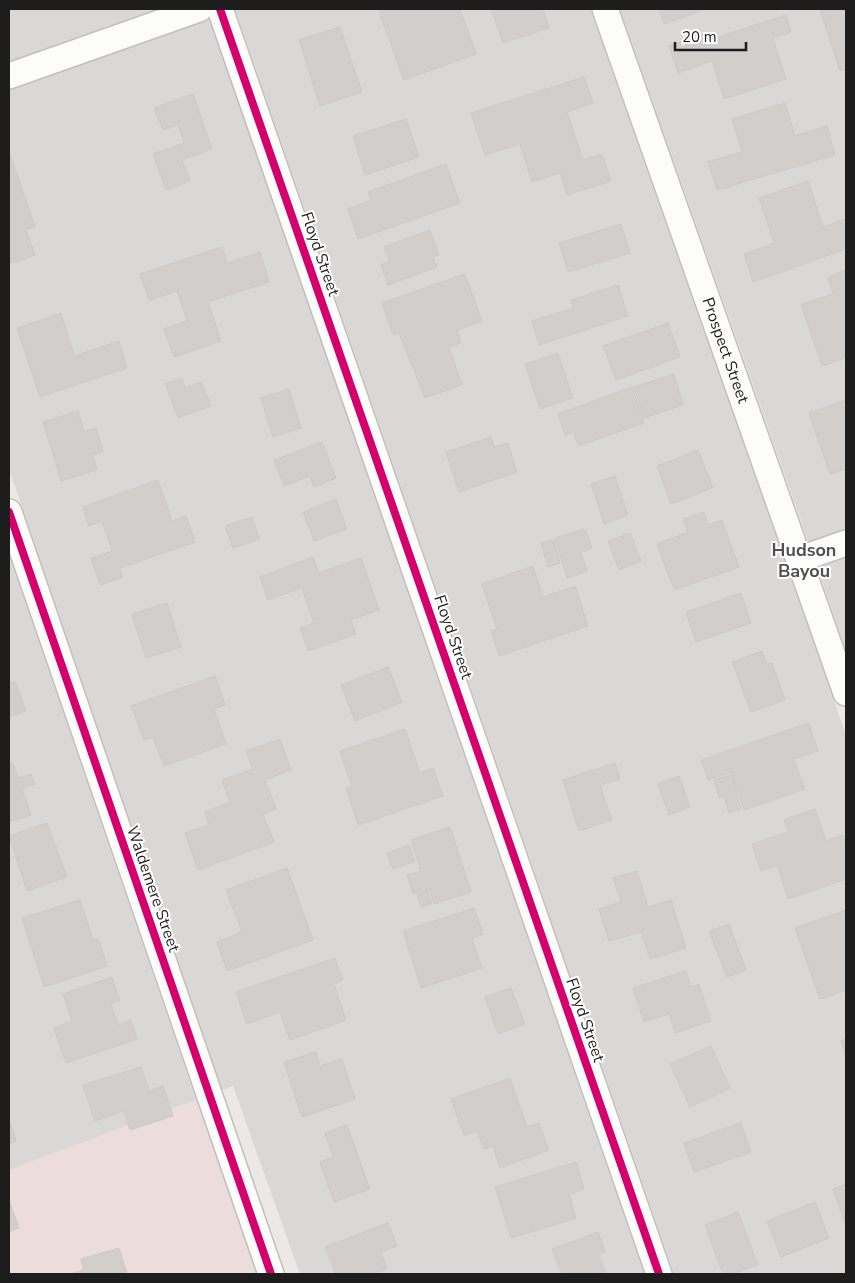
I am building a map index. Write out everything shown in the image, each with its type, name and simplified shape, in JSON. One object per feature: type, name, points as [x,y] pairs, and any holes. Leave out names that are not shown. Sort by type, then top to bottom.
[{"type":"street","points":[[9,76],[199,9]]},
{"type":"street","name":"Floyd Street","points":[[220,9],[659,1274]]},
{"type":"street","name":"Prospect Street","points":[[605,9],[846,693]]},
{"type":"street","name":"Waldemere Street","points":[[9,512],[271,1274]]},
{"type":"street","points":[[800,559],[846,543]]},
{"type":"shaded area","points":[[9,9],[161,9],[9,62]]},
{"type":"shaded area","points":[[235,9],[590,9],[846,735],[846,1274],[674,1274]]},
{"type":"shaded area","points":[[620,9],[846,9],[846,530],[809,543]]},
{"type":"shaded area","points":[[209,18],[644,1274],[300,1274],[233,1086],[222,1090],[9,469],[9,89]]},
{"type":"shaded area","points":[[9,555],[196,1100],[9,1170]]},
{"type":"shaded area","points":[[846,556],[846,651],[817,566]]},
{"type":"shaded area","points":[[196,1100],[257,1274],[9,1274],[9,1170]]},
{"type":"building","points":[[378,9],[460,9],[476,54],[404,80]]},
{"type":"building","points":[[491,9],[543,9],[549,28],[503,43]]},
{"type":"building","points":[[659,9],[707,9],[664,24]]},
{"type":"building","points":[[820,9],[846,9],[846,69],[840,71]]},
{"type":"building","points":[[786,15],[791,32],[773,38],[786,79],[724,99],[712,61],[678,73],[669,46],[704,34],[706,41]]},
{"type":"building","points":[[340,27],[362,92],[320,106],[299,40]]},
{"type":"building","points":[[584,77],[593,103],[567,112],[583,160],[602,154],[611,181],[567,195],[560,173],[532,182],[520,144],[485,155],[471,113]]},
{"type":"building","points":[[193,94],[212,149],[182,160],[190,181],[166,190],[153,154],[184,143],[178,125],[163,130],[154,108]]},
{"type":"building","points":[[785,103],[795,136],[827,126],[835,155],[717,190],[708,162],[742,152],[732,119]]},
{"type":"building","points":[[406,119],[419,157],[365,175],[353,136]]},
{"type":"building","points":[[9,151],[35,227],[26,230],[35,255],[9,264]]},
{"type":"building","points":[[446,164],[460,203],[358,239],[348,209],[371,200],[368,192]]},
{"type":"building","points":[[808,181],[823,227],[846,219],[846,249],[753,282],[744,254],[774,243],[759,198]]},
{"type":"building","points":[[621,224],[630,253],[568,272],[559,243]]},
{"type":"building","points":[[430,230],[439,255],[433,257],[437,267],[388,285],[381,265],[390,261],[384,247]]},
{"type":"building","points":[[222,247],[227,263],[260,252],[269,282],[208,302],[221,341],[174,357],[164,329],[187,321],[177,291],[149,300],[140,274]]},
{"type":"building","points":[[846,270],[846,358],[822,366],[801,304],[833,294],[828,277]]},
{"type":"building","points":[[465,274],[482,321],[457,330],[461,343],[449,347],[462,385],[425,398],[399,333],[393,335],[382,303]]},
{"type":"building","points":[[618,285],[628,316],[539,345],[532,321],[573,308],[571,300]]},
{"type":"building","points":[[61,313],[74,356],[119,341],[127,368],[40,397],[17,328]]},
{"type":"building","points":[[668,323],[680,357],[616,380],[603,346]]},
{"type":"building","points":[[558,353],[573,398],[540,409],[525,364]]},
{"type":"building","points":[[674,374],[683,405],[644,418],[634,387]]},
{"type":"building","points":[[182,378],[185,388],[201,382],[211,406],[178,418],[165,384]]},
{"type":"building","points":[[632,387],[644,423],[578,446],[573,432],[565,435],[558,414]]},
{"type":"building","points":[[289,389],[301,428],[273,437],[261,398]]},
{"type":"building","points":[[846,400],[846,469],[830,474],[809,413]]},
{"type":"building","points":[[78,411],[84,432],[96,428],[103,452],[93,455],[97,470],[61,481],[43,422]]},
{"type":"building","points":[[491,437],[494,447],[508,443],[517,472],[459,492],[446,452]]},
{"type":"building","points":[[322,442],[336,478],[314,487],[310,476],[284,486],[274,460]]},
{"type":"building","points":[[698,450],[713,488],[671,504],[657,466]]},
{"type":"building","points":[[615,476],[628,515],[604,524],[591,484]]},
{"type":"building","points":[[158,480],[172,521],[186,516],[195,542],[120,568],[123,577],[100,585],[91,558],[112,551],[102,521],[89,526],[83,507]]},
{"type":"building","points":[[336,499],[347,529],[314,541],[303,512]]},
{"type":"building","points":[[704,512],[708,525],[722,520],[739,567],[674,590],[657,544],[688,532],[683,519]]},
{"type":"building","points":[[252,517],[260,539],[233,548],[225,526]]},
{"type":"building","points":[[585,529],[592,548],[581,552],[587,571],[567,578],[555,538]]},
{"type":"building","points":[[630,533],[641,561],[619,570],[608,541]]},
{"type":"building","points":[[554,540],[560,563],[548,567],[541,543]]},
{"type":"building","points":[[313,557],[319,573],[361,558],[379,610],[351,620],[356,634],[308,651],[300,628],[314,623],[302,588],[268,600],[260,577]]},
{"type":"building","points":[[533,566],[543,597],[575,586],[588,626],[499,656],[491,631],[497,629],[482,584]]},
{"type":"building","points":[[741,593],[751,623],[696,642],[686,612]]},
{"type":"building","points":[[167,603],[181,647],[146,658],[132,614]]},
{"type":"building","points":[[762,651],[767,664],[772,663],[785,700],[751,712],[732,662]]},
{"type":"building","points":[[388,667],[402,702],[355,721],[341,685]]},
{"type":"building","points":[[215,676],[225,705],[214,709],[226,744],[164,766],[153,737],[144,740],[131,706]]},
{"type":"building","points":[[15,681],[26,711],[9,717],[9,684]]},
{"type":"building","points":[[809,723],[818,751],[794,759],[805,789],[744,810],[731,772],[708,780],[701,760]]},
{"type":"building","points":[[405,729],[420,773],[433,768],[443,796],[358,825],[346,788],[352,786],[340,751]]},
{"type":"building","points":[[280,739],[291,770],[265,780],[276,809],[263,814],[274,842],[198,870],[185,833],[209,825],[205,812],[230,802],[222,780],[253,769],[246,751]]},
{"type":"building","points":[[13,763],[18,778],[31,774],[35,784],[22,789],[31,815],[9,822],[9,764]]},
{"type":"building","points":[[615,763],[620,779],[600,785],[612,820],[579,831],[563,780]]},
{"type":"building","points":[[731,775],[741,809],[729,813],[724,797],[719,798],[714,780]]},
{"type":"building","points":[[679,776],[690,807],[669,815],[658,784]]},
{"type":"building","points":[[815,809],[826,841],[843,835],[846,844],[846,879],[788,899],[777,865],[761,871],[752,844],[788,832],[784,820]]},
{"type":"building","points":[[47,823],[67,877],[27,891],[9,836]]},
{"type":"building","points":[[450,827],[471,892],[434,904],[430,889],[413,894],[407,875],[421,871],[411,840]]},
{"type":"building","points":[[409,845],[415,861],[393,869],[387,853]]},
{"type":"building","points":[[287,868],[313,940],[227,971],[217,942],[242,932],[226,890]]},
{"type":"building","points":[[637,871],[648,907],[671,900],[686,948],[650,959],[641,932],[609,941],[599,909],[621,902],[613,878]]},
{"type":"building","points":[[428,891],[432,904],[421,907],[417,895]]},
{"type":"building","points":[[80,900],[93,940],[98,938],[107,966],[44,987],[22,918]]},
{"type":"building","points":[[474,908],[483,934],[472,938],[482,968],[421,988],[403,931]]},
{"type":"building","points":[[846,910],[846,990],[820,999],[795,928]]},
{"type":"building","points":[[729,924],[746,970],[727,977],[709,931]]},
{"type":"building","points":[[335,958],[343,980],[334,984],[346,1020],[290,1040],[280,1012],[247,1024],[236,992]]},
{"type":"building","points":[[686,971],[691,987],[699,984],[711,1021],[675,1033],[669,1014],[644,1022],[633,988]]},
{"type":"building","points":[[112,977],[120,1001],[111,1004],[118,1025],[131,1020],[137,1039],[66,1063],[54,1028],[72,1021],[63,994]]},
{"type":"building","points":[[511,988],[525,1024],[498,1034],[485,997]]},
{"type":"building","points":[[846,1039],[846,1059],[841,1041]]},
{"type":"building","points":[[711,1046],[730,1088],[690,1107],[670,1064]]},
{"type":"building","points":[[316,1052],[320,1066],[342,1059],[355,1099],[302,1117],[284,1062]]},
{"type":"building","points":[[141,1067],[149,1091],[163,1086],[173,1116],[130,1130],[124,1111],[95,1121],[83,1085]]},
{"type":"building","points":[[510,1078],[527,1127],[539,1123],[549,1150],[500,1168],[493,1146],[484,1149],[477,1131],[464,1136],[451,1099]]},
{"type":"building","points":[[9,1120],[16,1141],[9,1144]]},
{"type":"building","points":[[741,1123],[751,1152],[694,1172],[684,1143]]},
{"type":"building","points":[[347,1125],[370,1189],[334,1202],[320,1162],[333,1157],[325,1133]]},
{"type":"building","points":[[576,1162],[584,1189],[569,1194],[576,1218],[511,1238],[495,1187]]},
{"type":"building","points":[[846,1184],[846,1226],[833,1189]]},
{"type":"building","points":[[9,1200],[19,1228],[9,1232]]},
{"type":"building","points":[[815,1202],[829,1238],[781,1257],[767,1221]]},
{"type":"building","points":[[738,1212],[758,1265],[732,1274],[723,1274],[705,1225]]},
{"type":"building","points":[[388,1223],[397,1246],[381,1252],[387,1269],[376,1274],[336,1274],[325,1247]]},
{"type":"building","points":[[598,1232],[605,1252],[598,1254],[606,1274],[562,1274],[552,1249]]},
{"type":"building","points":[[119,1248],[127,1274],[71,1274],[84,1270],[81,1259]]},
{"type":"cycle path","points":[[220,9],[659,1274]]},
{"type":"cycle path","points":[[9,512],[271,1274]]},
{"type":"district","name":"Hudson Bayou","points":[[804,560]]}]
